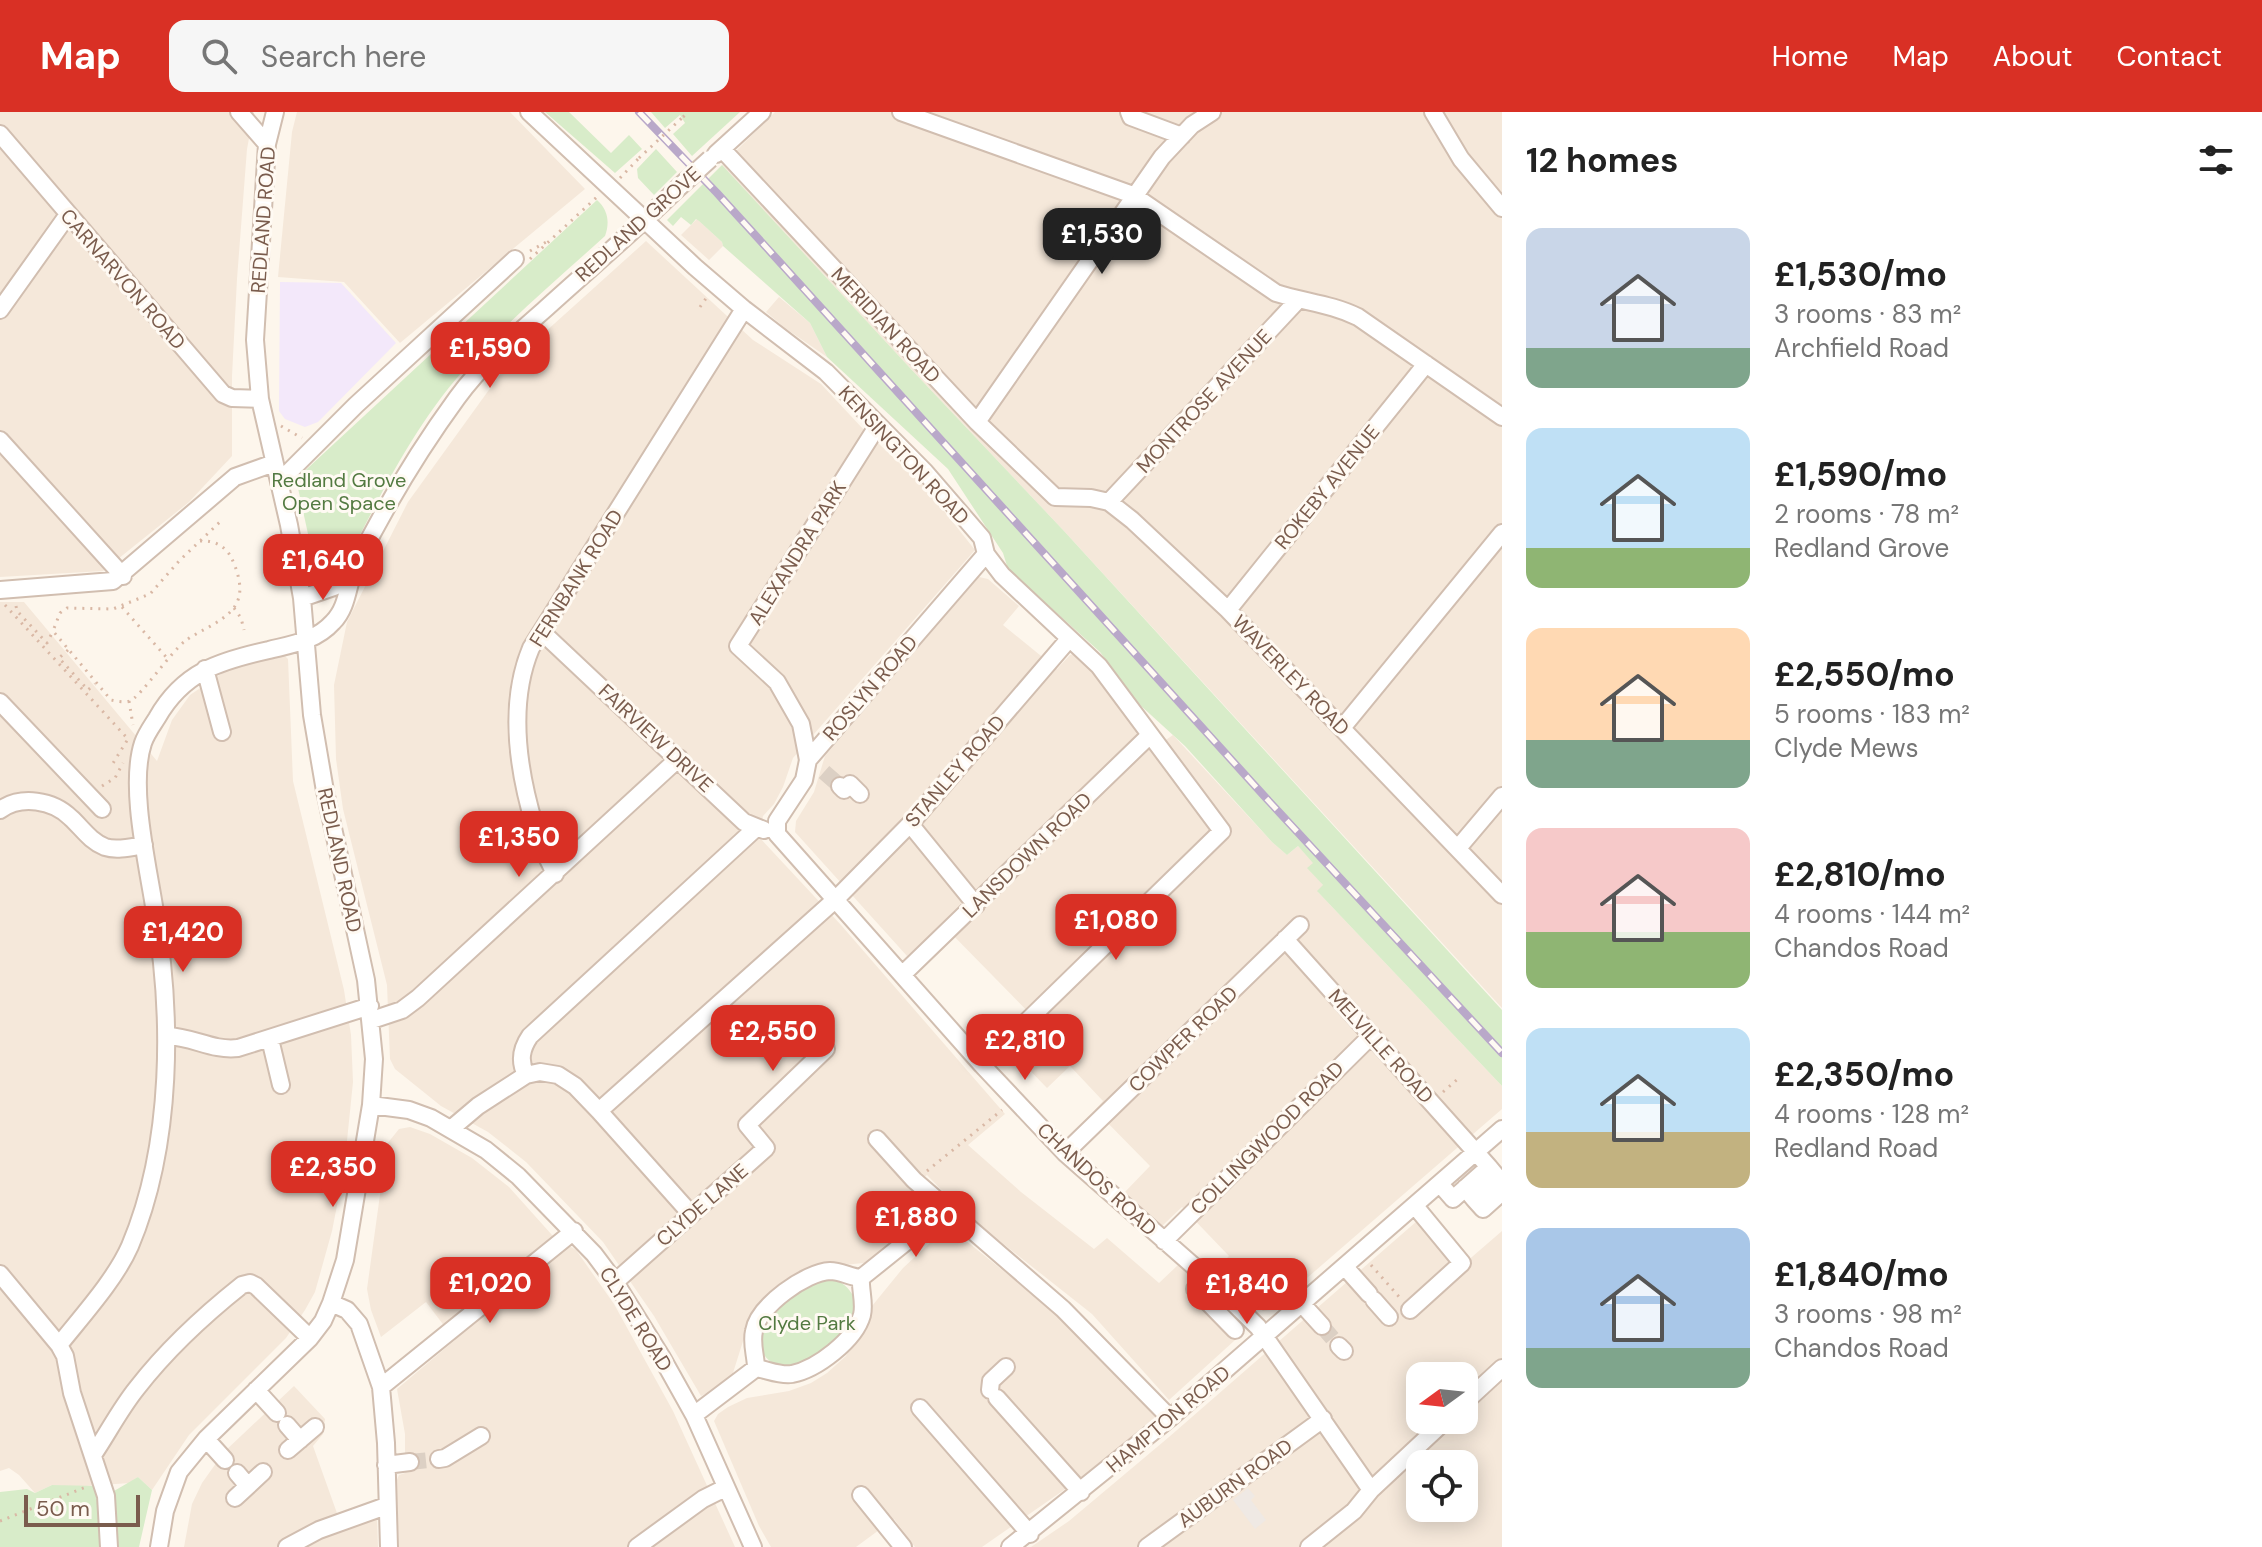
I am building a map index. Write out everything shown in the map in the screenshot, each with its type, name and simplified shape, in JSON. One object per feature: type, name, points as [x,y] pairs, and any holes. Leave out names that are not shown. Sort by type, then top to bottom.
[{"type":"street","points":[[239,112],[267,144]]},
{"type":"street","name":"REDLAND ROAD","points":[[159,1547],[165,1511],[179,1472],[206,1439],[310,1338],[323,1321],[345,1260],[371,1105],[374,1059],[371,1013],[312,715],[302,598],[261,404],[255,340],[267,144],[275,112]]},
{"type":"street","name":"KENSINGTON ROAD","points":[[529,112],[643,220],[744,309],[826,372],[925,472],[982,538],[986,554],[1002,575],[1099,666],[1222,831],[982,1065]]},
{"type":"street","name":"REDLAND GROVE","points":[[308,641],[337,619],[349,591],[352,572],[407,470],[459,394],[503,347],[762,112]]},
{"type":"street","points":[[901,112],[1133,195],[1276,293],[1338,307],[1358,317],[1502,417]]},
{"type":"street","points":[[1129,112],[1131,117],[1182,136]]},
{"type":"street","points":[[977,422],[1133,195],[1192,125],[1212,112]]},
{"type":"street","points":[[1433,112],[1461,159],[1502,208]]},
{"type":"street","name":"CARNARVON ROAD","points":[[0,134],[67,216],[223,394],[261,404]]},
{"type":"street","name":"MERIDIAN ROAD","points":[[716,154],[977,422],[1055,497],[1109,502]]},
{"type":"street","points":[[0,310],[67,216]]},
{"type":"street","points":[[279,482],[515,259]]},
{"type":"street","name":"MONTROSE AVENUE","points":[[1109,502],[1298,300]]},
{"type":"street","name":"FERNBANK ROAD","points":[[555,874],[535,828],[523,770],[517,715],[523,666],[744,309]]},
{"type":"street","name":"ROKEBY AVENUE","points":[[1228,610],[1426,364]]},
{"type":"street","name":"ALEXANDRA PARK","points":[[808,763],[801,724],[777,682],[738,646],[878,425]]},
{"type":"street","points":[[0,440],[123,576]]},
{"type":"street","points":[[3,598],[106,583],[123,576],[235,477],[274,463]]},
{"type":"street","name":"WAVERLEY ROAD","points":[[1109,502],[1228,610],[1502,895]]},
{"type":"street","points":[[1342,728],[1502,533]]},
{"type":"street","name":"ROSLYN ROAD","points":[[777,834],[777,821],[804,780],[808,763],[986,554]]},
{"type":"street","points":[[302,598],[334,587],[352,572]]},
{"type":"street","name":"FAIRVIEW DRIVE","points":[[542,632],[744,822],[777,834]]},
{"type":"street","name":"STANLEY ROAD","points":[[599,1111],[836,899],[910,824],[1069,639]]},
{"type":"street","points":[[59,1345],[129,1249],[147,1197],[161,1121],[167,1036],[156,912],[144,845],[137,768],[144,741],[167,699],[184,682],[205,669],[246,655],[308,641]]},
{"type":"street","points":[[205,669],[222,732]]},
{"type":"street","points":[[0,702],[102,809]]},
{"type":"street","name":"LANSDOWN ROAD","points":[[903,974],[1150,735]]},
{"type":"street","points":[[167,1036],[195,1039],[225,1050],[371,1013],[402,1010],[679,758]]},
{"type":"street","points":[[808,763],[824,772]]},
{"type":"street","points":[[840,786],[844,790],[850,784],[860,794]]},
{"type":"street","points":[[1458,848],[1502,796]]},
{"type":"street","points":[[0,810],[7,805],[27,801],[52,804],[70,816],[86,835],[104,846],[116,849],[144,845]]},
{"type":"street","points":[[910,824],[976,905]]},
{"type":"street","points":[[526,1075],[521,1066],[522,1054],[530,1036],[756,828]]},
{"type":"street","name":"CHANDOS ROAD","points":[[777,834],[982,1065],[1065,1153],[1164,1241],[1204,1290],[1266,1336],[1371,1490]]},
{"type":"street","name":"COWPER ROAD","points":[[1065,1153],[1300,925]]},
{"type":"street","name":"MELVILLE ROAD","points":[[1285,939],[1498,1180]]},
{"type":"street","name":"COLLINGWOOD ROAD","points":[[1164,1241],[1371,1036]]},
{"type":"street","points":[[270,1039],[281,1085]]},
{"type":"street","name":"CLYDE LANE","points":[[615,1282],[766,1148],[747,1125],[826,1049]]},
{"type":"street","points":[[452,1128],[502,1088],[526,1075],[540,1072],[558,1075],[575,1086],[599,1111],[691,1214]]},
{"type":"street","name":"CLYDE ROAD","points":[[371,1105],[409,1110],[452,1128],[504,1163],[574,1231],[615,1282],[694,1415],[753,1547]]},
{"type":"street","name":"HAMPTON ROAD","points":[[1010,1547],[1030,1534],[1170,1418],[1502,1129]]},
{"type":"street","points":[[877,1139],[914,1180],[1063,1309],[1170,1418]]},
{"type":"street","points":[[1440,1184],[1453,1199],[1498,1180]]},
{"type":"street","points":[[1469,1193],[1483,1209],[1498,1180]]},
{"type":"street","points":[[1410,1310],[1462,1263],[1415,1206]]},
{"type":"street","points":[[861,1278],[947,1209]]},
{"type":"street","points":[[381,1387],[574,1231]]},
{"type":"street","points":[[1345,1267],[1389,1317]]},
{"type":"street","points":[[756,1368],[753,1343],[755,1325],[778,1299],[819,1272],[838,1271],[861,1278]]},
{"type":"street","points":[[0,1274],[65,1356],[72,1393],[106,1496],[109,1547]]},
{"type":"street","points":[[756,1368],[782,1374],[797,1372],[820,1361],[841,1344],[859,1323],[862,1314],[861,1278]]},
{"type":"street","points":[[93,1455],[135,1390],[168,1351],[198,1320],[242,1285],[250,1283],[256,1286],[310,1338]]},
{"type":"street","points":[[1204,1290],[1235,1330]]},
{"type":"street","points":[[331,1303],[347,1310],[359,1324],[381,1387],[389,1547]]},
{"type":"street","points":[[1302,1304],[1322,1326]]},
{"type":"street","points":[[1006,1367],[991,1381],[994,1394],[1081,1492]]},
{"type":"street","points":[[694,1415],[756,1368]]},
{"type":"street","points":[[1478,1390],[1502,1368]]},
{"type":"street","points":[[256,1390],[282,1419],[294,1445],[315,1427]]},
{"type":"street","points":[[920,1408],[1030,1534]]},
{"type":"street","name":"AUBURN ROAD","points":[[1147,1547],[1323,1419]]},
{"type":"street","points":[[1309,1547],[1354,1511],[1371,1490],[1431,1434]]},
{"type":"street","points":[[439,1459],[481,1436]]},
{"type":"street","points":[[206,1439],[225,1460]]},
{"type":"street","points":[[386,1465],[410,1462]]},
{"type":"street","points":[[235,1498],[242,1480],[263,1472]]},
{"type":"street","points":[[637,1547],[703,1499],[725,1488]]},
{"type":"street","points":[[861,1495],[903,1547]]},
{"type":"street","points":[[287,1547],[319,1530],[386,1506]]},
{"type":"path","points":[[639,158],[689,112]]},
{"type":"path","points":[[515,259],[554,237]]},
{"type":"path","points":[[700,307],[710,293]]},
{"type":"path","points":[[462,323],[503,347]]},
{"type":"path","points":[[261,404],[285,429],[302,438],[322,440]]},
{"type":"path","points":[[16,606],[17,611],[47,643],[60,613],[67,608],[100,611],[150,594],[223,519]]},
{"type":"path","points":[[133,728],[129,701],[186,640],[234,608],[239,597],[240,587],[230,555],[218,544],[200,541]]},
{"type":"path","points":[[3,598],[128,739],[110,768]]},
{"type":"path","points":[[122,606],[167,658]]},
{"type":"path","points":[[234,608],[244,630]]},
{"type":"path","points":[[53,631],[111,700],[129,701]]},
{"type":"path","points":[[68,650],[59,658],[72,674],[88,690],[96,683]]},
{"type":"path","points":[[88,794],[117,776],[132,736]]},
{"type":"path","points":[[1432,1103],[1460,1077]]},
{"type":"path","points":[[914,1180],[1014,1100]]},
{"type":"path","points":[[1361,1253],[1410,1310]]},
{"type":"path","points":[[0,1521],[87,1487],[100,1474]]},
{"type":"shaded area","points":[[0,112],[254,112],[247,149],[237,279],[232,456],[189,502],[103,571],[0,577]]},
{"type":"shaded area","points":[[297,112],[510,112],[585,189],[400,343],[344,282],[278,277],[292,132]]},
{"type":"shaded area","points":[[775,112],[1502,112],[1502,1008],[1064,531],[722,165]]},
{"type":"shaded area","points":[[697,219],[722,242],[723,246],[709,260],[681,235]]},
{"type":"shaded area","points":[[646,241],[753,340],[821,384],[864,430],[925,487],[975,550],[793,758],[783,787],[763,816],[759,837],[841,925],[1005,1114],[968,1145],[1021,1192],[1094,1249],[1107,1238],[1159,1283],[1178,1265],[1245,1331],[1169,1400],[1092,1314],[963,1212],[927,1175],[910,1189],[924,1203],[927,1211],[925,1218],[874,1262],[833,1266],[750,1319],[732,1376],[721,1387],[701,1396],[654,1316],[603,1242],[526,1162],[488,1132],[441,1106],[395,1069],[390,1059],[387,985],[343,809],[336,759],[334,685],[347,622],[408,502],[504,369]]},
{"type":"shaded area","points":[[280,282],[341,283],[396,343],[318,422],[305,427],[285,419],[279,411]]},
{"type":"shaded area","points":[[779,297],[810,323],[827,357],[766,312]]},
{"type":"shaded area","points":[[979,577],[988,579],[1019,606],[1003,625],[1057,669],[1076,653],[1091,668],[1151,750],[1173,735],[1272,842],[1287,855],[1298,846],[1314,863],[1308,868],[1324,886],[1318,892],[1502,1086],[1502,1109],[1270,1310],[1263,1311],[1216,1269],[1229,1256],[1182,1207],[1162,1226],[1123,1194],[1150,1166],[1095,1110],[1103,1101],[1070,1066],[1047,1088],[1012,1052],[1041,1025],[942,924],[907,956],[795,832],[796,821],[814,792],[825,756]]},
{"type":"shaded area","points":[[0,602],[24,602],[157,761],[172,720],[190,695],[227,670],[268,654],[283,654],[288,659],[293,781],[344,990],[351,1035],[353,1082],[344,1170],[332,1231],[315,1292],[305,1310],[286,1338],[189,1435],[152,1490],[138,1477],[130,1483],[72,1487],[52,1485],[35,1493],[9,1468],[0,1471]]},
{"type":"shaded area","points":[[410,1127],[430,1134],[472,1158],[509,1187],[552,1235],[576,1250],[614,1304],[673,1411],[735,1547],[399,1547],[396,1482],[399,1475],[405,1473],[405,1434],[397,1389],[455,1340],[426,1302],[381,1337],[371,1310],[367,1289],[387,1144],[399,1129]]},
{"type":"shaded area","points":[[1417,1221],[1458,1269],[1502,1231],[1502,1547],[1031,1547],[1069,1521]]},
{"type":"shaded area","points":[[946,1228],[950,1228],[1072,1326],[1156,1417],[1074,1483],[982,1547],[915,1547],[894,1519],[856,1547],[771,1547],[714,1421],[728,1407],[747,1398],[789,1391],[827,1373],[846,1356],[872,1306],[903,1268]]},
{"type":"shaded area","points":[[294,1386],[325,1419],[323,1434],[313,1446],[343,1530],[377,1518],[378,1547],[184,1547],[192,1504],[202,1483],[224,1452]]},
{"type":"shaded area","points":[[1248,1488],[1255,1496],[1251,1500],[1266,1520],[1255,1529],[1233,1500]]},
{"type":"green space","points":[[545,112],[569,112],[611,153],[629,135],[642,149],[615,173]]},
{"type":"green space","points":[[651,112],[740,112],[692,156],[673,134],[685,123],[680,115],[665,128]]},
{"type":"green space","points":[[656,149],[677,172],[654,195],[638,178],[637,169]]},
{"type":"green space","points":[[722,165],[1064,531],[1502,1010],[1502,1086],[1317,891],[1323,885],[1307,868],[1313,863],[1298,846],[1287,855],[1272,842],[1185,746],[1140,705],[1100,652],[1008,569],[1003,553],[948,469],[827,357],[810,323],[699,221],[696,219],[691,225],[681,217],[673,226],[667,220]]},
{"type":"green space","name":"Redland Grove Open Space","points":[[597,200],[607,216],[605,236],[503,329],[451,385],[399,462],[342,570],[335,577],[323,580],[317,575],[296,479]]},
{"type":"green space","name":"Clyde Park","points":[[827,1278],[841,1283],[852,1294],[855,1305],[848,1325],[831,1344],[802,1363],[785,1367],[770,1361],[761,1349],[759,1340],[764,1322],[788,1298]]},
{"type":"green space","points":[[138,1477],[152,1490],[139,1547],[116,1547],[114,1491]]},
{"type":"green space","points":[[52,1485],[98,1486],[104,1547],[0,1547],[0,1492],[27,1489],[35,1493]]},
{"type":"tunnel","points":[[824,772],[840,786]]},
{"type":"tunnel","points":[[1322,1326],[1339,1346]]},
{"type":"tunnel","points":[[410,1462],[439,1459]]},
{"type":"railway","points":[[639,112],[717,193],[1502,1053]]}]
